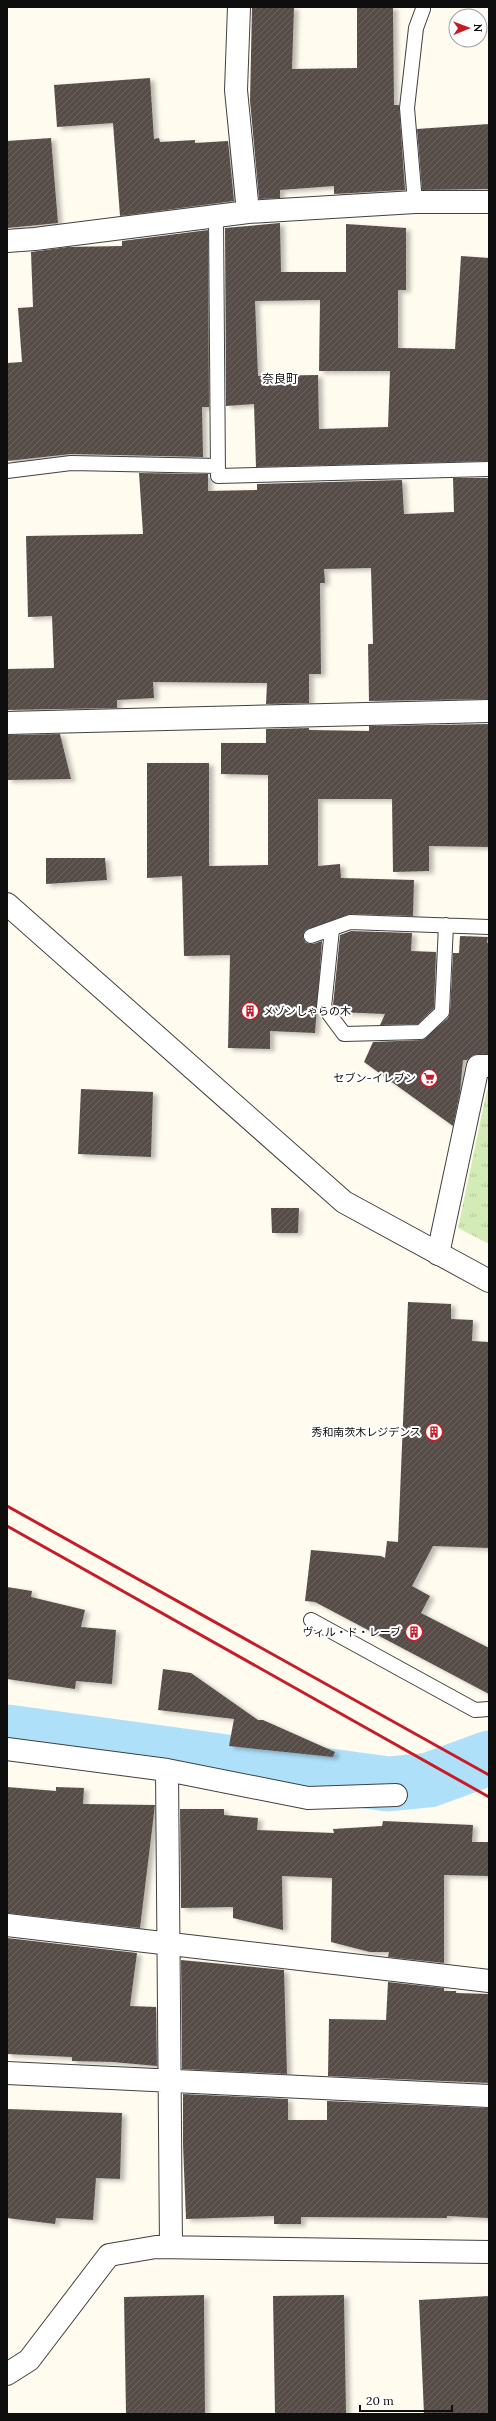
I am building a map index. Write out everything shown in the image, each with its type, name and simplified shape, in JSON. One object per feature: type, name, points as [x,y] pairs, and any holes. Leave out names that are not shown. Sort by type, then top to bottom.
[{"type":"street","points":[[239,7],[236,90],[248,212]]},
{"type":"street","points":[[7,241],[35,239],[248,212],[415,202],[489,202]]},
{"type":"street","points":[[7,724],[489,711]]},
{"type":"street","points":[[7,904],[344,1202],[489,1281]]},
{"type":"street","points":[[438,1254],[478,1066],[489,1066]]},
{"type":"street","points":[[7,1749],[167,1770],[308,1798],[396,1795]]},
{"type":"street","points":[[167,1770],[170,2247]]},
{"type":"street","points":[[7,1925],[489,1981]]},
{"type":"street","points":[[7,2073],[489,2096]]},
{"type":"street","points":[[7,2374],[29,2360],[109,2255],[156,2247],[489,2252]]},
{"type":"lane","points":[[415,202],[407,108],[416,28],[423,9]]},
{"type":"lane","points":[[216,216],[218,476],[489,469]]},
{"type":"lane","points":[[7,470],[71,463],[218,466]]},
{"type":"lane","points":[[311,936],[350,922],[489,927]]},
{"type":"lane","points":[[332,929],[324,1007],[344,1034],[421,1032],[442,1012],[446,925]]},
{"type":"lane","points":[[311,1620],[475,1710],[489,1709]]},
{"type":"green space","points":[[487,1090],[489,1090],[489,1244],[458,1228]]},
{"type":"building","points":[[252,7],[294,7],[292,69],[357,68],[357,7],[393,7],[394,105],[399,105],[405,190],[334,194],[334,186],[280,190],[280,198],[259,199],[250,101]]},
{"type":"building","points":[[150,78],[154,139],[159,138],[160,142],[195,140],[195,143],[228,141],[234,201],[120,216],[113,123],[57,127],[54,85]]},
{"type":"building","points":[[489,124],[489,189],[422,190],[417,129]]},
{"type":"building","points":[[51,138],[58,223],[7,228],[7,141]]},
{"type":"building","points":[[280,223],[281,272],[346,272],[346,224],[406,228],[406,290],[398,290],[398,348],[455,349],[461,256],[489,258],[489,461],[256,467],[254,404],[226,406],[225,228]],"holes":[[[320,300],[319,371],[390,371],[388,427],[319,429],[318,375],[258,376],[255,301]]]},
{"type":"building","points":[[208,230],[209,407],[202,407],[203,457],[71,454],[7,461],[7,363],[22,362],[18,308],[33,307],[31,252],[68,247],[122,246],[122,241]]},
{"type":"building","points":[[139,473],[208,474],[208,491],[257,490],[257,484],[402,480],[404,514],[454,512],[453,478],[489,478],[489,699],[369,701],[368,644],[373,644],[371,568],[324,569],[325,583],[320,583],[321,674],[309,674],[309,703],[266,704],[267,683],[153,682],[154,698],[117,700],[117,708],[7,710],[7,669],[54,668],[52,616],[28,617],[26,536],[143,534]]},
{"type":"building","points":[[489,724],[489,847],[429,846],[429,871],[393,872],[392,799],[318,799],[318,866],[340,864],[341,878],[414,880],[413,916],[350,914],[305,930],[303,938],[306,943],[313,944],[322,941],[315,1033],[270,1031],[270,1049],[228,1048],[230,955],[184,956],[182,876],[147,878],[147,763],[209,763],[209,866],[268,865],[268,775],[221,774],[221,743],[266,743],[266,729],[309,728],[309,730],[369,731],[369,726]]},
{"type":"building","points":[[60,734],[71,779],[7,780],[7,735]]},
{"type":"building","points":[[46,858],[105,858],[107,880],[46,884]]},
{"type":"building","points":[[351,931],[412,933],[411,951],[436,952],[434,1008],[418,1024],[380,1025],[385,1014],[338,1012],[333,1005],[340,935]]},
{"type":"building","points":[[460,936],[488,937],[489,1054],[473,1055],[467,1060],[463,1060],[460,1092],[453,1126],[364,1062],[373,1042],[422,1040],[448,1018],[450,1012],[453,953],[459,953]]},
{"type":"building","points":[[81,1089],[153,1092],[151,1157],[78,1154]]},
{"type":"building","points":[[271,1208],[299,1208],[298,1233],[272,1233]]},
{"type":"building","points":[[408,1302],[451,1304],[451,1319],[473,1320],[472,1341],[489,1342],[489,1548],[433,1546],[412,1586],[430,1596],[421,1613],[489,1648],[489,1694],[315,1602],[305,1601],[311,1550],[381,1556],[385,1558],[387,1541],[398,1542]]},
{"type":"building","points":[[7,1587],[32,1591],[31,1597],[85,1610],[81,1627],[116,1630],[112,1684],[76,1681],[75,1689],[7,1679]]},
{"type":"building","points":[[163,1669],[191,1673],[258,1720],[263,1720],[335,1752],[333,1757],[229,1746],[234,1719],[158,1710]]},
{"type":"building","points":[[7,1787],[56,1791],[56,1787],[84,1788],[83,1804],[155,1805],[140,1928],[7,1913]]},
{"type":"building","points":[[180,1809],[224,1809],[224,1815],[258,1818],[257,1830],[334,1833],[333,1829],[382,1826],[383,1821],[473,1825],[472,1842],[489,1842],[489,1876],[444,1875],[444,1963],[388,1957],[389,1952],[370,1952],[331,1942],[332,1878],[282,1876],[283,1930],[233,1918],[233,1907],[181,1908]]},
{"type":"building","points":[[7,1938],[137,1953],[130,2006],[156,2007],[157,2066],[113,2062],[72,2061],[72,2057],[7,2054]]},
{"type":"building","points":[[181,1960],[284,1970],[287,2074],[182,2069]]},
{"type":"building","points":[[388,1982],[444,1988],[444,1991],[456,1991],[456,1993],[489,1994],[489,2083],[328,2076],[329,2019],[386,2020]]},
{"type":"building","points":[[183,2094],[288,2099],[288,2120],[327,2120],[327,2101],[489,2108],[489,2218],[447,2216],[447,2218],[301,2217],[301,2224],[274,2224],[274,2216],[186,2219],[183,2145]]},
{"type":"building","points":[[7,2109],[122,2113],[120,2179],[96,2178],[93,2220],[56,2218],[55,2224],[7,2218]]},
{"type":"building","points":[[204,2295],[205,2414],[126,2414],[124,2297]]},
{"type":"building","points":[[344,2295],[346,2414],[275,2414],[273,2296]]},
{"type":"building","points":[[489,2296],[489,2414],[424,2414],[419,2300]]},
{"type":"waterway","points":[[7,1732],[388,1784],[429,1780],[489,1758]]},
{"type":"railway","points":[[7,1506],[489,1775]]},
{"type":"railway","points":[[7,1526],[489,1797]]},
{"type":"place","name":"メゾンしゃらの木","points":[[250,1011]]},
{"type":"place","name":"セブン-イレブン","points":[[429,1078]]},
{"type":"place","name":"秀和南茨木レジデンス","points":[[434,1432]]},
{"type":"place","name":"ヴィル・ド・レーブ","points":[[414,1632]]},
{"type":"district","name":"奈良町","points":[[280,378]]}]
